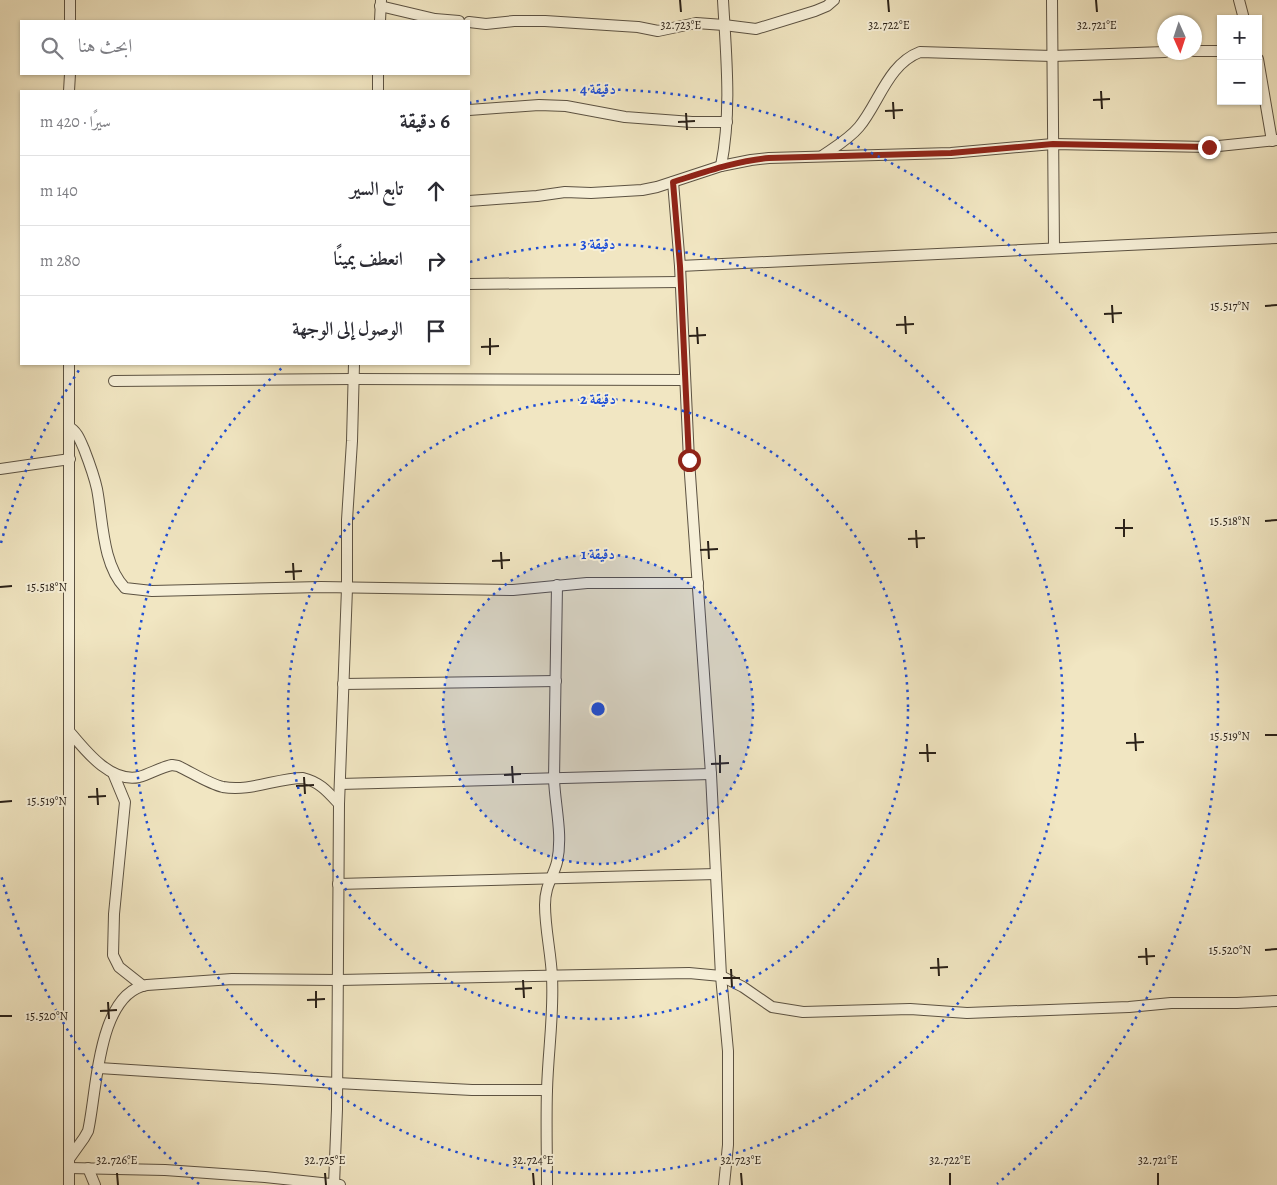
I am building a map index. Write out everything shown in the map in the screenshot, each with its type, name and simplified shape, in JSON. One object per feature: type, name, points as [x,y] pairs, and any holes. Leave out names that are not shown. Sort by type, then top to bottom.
[{"type":"street","points":[[70,0],[70,20]]},
{"type":"street","points":[[721,166],[726,142],[727,122],[723,0]]},
{"type":"street","points":[[470,22],[486,24],[514,21],[545,21],[638,27],[658,31],[696,23],[756,30],[815,11],[834,0]]},
{"type":"street","points":[[1052,0],[1054,248]]},
{"type":"street","points":[[1239,0],[1243,15]]},
{"type":"street","points":[[380,20],[380,3],[435,19],[447,20]]},
{"type":"street","points":[[1202,52],[1217,51]]},
{"type":"street","points":[[821,157],[858,130],[899,65],[910,56],[920,52],[1053,56],[1157,52]]},
{"type":"street","points":[[470,201],[565,192],[626,192],[657,187],[721,166],[751,160],[951,153],[1053,144],[1209,147],[1275,141],[1258,60]]},
{"type":"street","points":[[70,75],[70,90]]},
{"type":"street","points":[[378,75],[378,90]]},
{"type":"street","points":[[470,110],[538,105],[566,106],[625,117],[692,122],[727,122]]},
{"type":"street","points":[[673,182],[680,266],[685,380],[711,774],[721,976],[728,1051],[728,1145],[724,1185]]},
{"type":"street","points":[[680,266],[1277,238]]},
{"type":"street","points":[[470,284],[680,282]]},
{"type":"street","points":[[69,365],[69,1185]]},
{"type":"street","points":[[334,1185],[339,980],[339,804],[347,588],[347,520],[354,365]]},
{"type":"street","points":[[114,381],[354,379],[685,380]]},
{"type":"street","points":[[69,427],[76,433],[90,462],[97,488],[108,557],[115,574],[125,588],[152,591],[268,588],[512,590],[557,584],[698,583]]},
{"type":"street","points":[[0,469],[70,459]]},
{"type":"street","points":[[547,1185],[547,1090],[552,1029],[552,976],[545,905],[546,887],[557,862],[559,830],[555,806],[554,779],[557,584]]},
{"type":"street","points":[[343,684],[556,681]]},
{"type":"street","points":[[69,731],[85,750],[113,773],[122,777],[131,778],[166,766],[178,766],[214,785],[231,788],[244,788],[303,778],[312,780],[322,786],[339,804]]},
{"type":"street","points":[[113,773],[125,802],[114,914],[113,956],[119,967],[143,986]]},
{"type":"street","points":[[340,784],[711,774]]},
{"type":"street","points":[[338,884],[716,874]]},
{"type":"street","points":[[69,1163],[88,1131],[110,1019],[123,1000],[135,989],[143,986],[232,979],[339,980],[689,973],[721,976],[772,1007],[803,1012],[910,1009],[967,1013],[1129,1007],[1171,1003],[1277,1001]]},
{"type":"street","points":[[99,1068],[472,1090],[547,1090]]},
{"type":"street","points":[[69,1163],[88,1168],[165,1170],[265,1177],[340,1185]]},
{"type":"street","points":[[88,1168],[94,1185]]},
{"type":"route","points":[[689,460],[680,266],[673,182],[721,166],[769,158],[951,153],[1053,144],[1209,147]]}]
